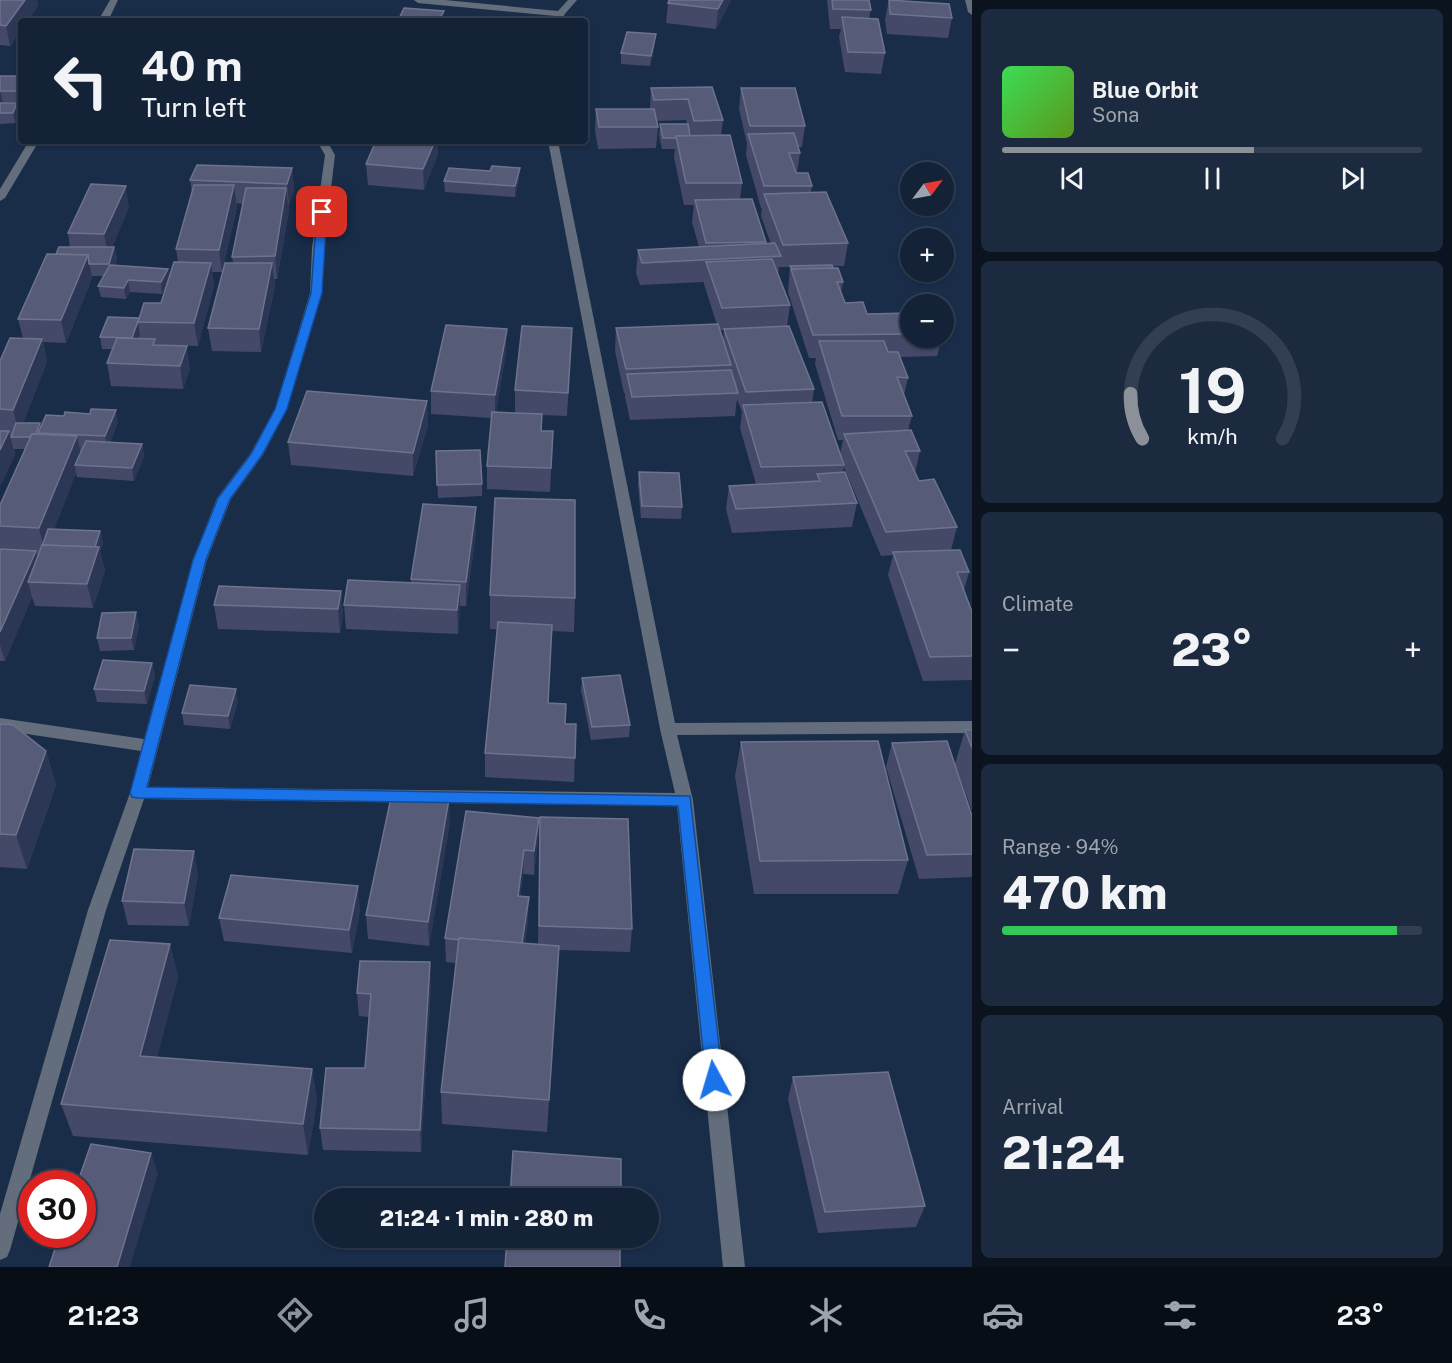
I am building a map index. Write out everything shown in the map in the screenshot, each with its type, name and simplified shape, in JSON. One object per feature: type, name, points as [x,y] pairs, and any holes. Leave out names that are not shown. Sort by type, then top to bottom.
[{"type":"street","points":[[105,18],[114,0]]},
{"type":"street","points":[[418,0],[559,18],[573,0]]},
{"type":"street","points":[[969,0],[972,12]]},
{"type":"street","points":[[0,198],[32,144]]},
{"type":"street","points":[[0,1250],[97,910],[138,793],[200,560],[224,498],[256,455],[281,409],[316,293],[318,249],[330,155],[324,144]]},
{"type":"street","points":[[554,144],[668,729],[685,800],[734,1267]]},
{"type":"street","points":[[0,724],[150,746]]},
{"type":"street","points":[[668,729],[972,727]]},
{"type":"street","points":[[138,793],[685,800]]},
{"type":"building","points":[[1,0],[25,0],[6,26],[0,25]]},
{"type":"building","points":[[669,0],[723,0],[718,9],[668,3]]},
{"type":"building","points":[[832,0],[869,0],[871,10],[833,9]]},
{"type":"building","points":[[889,0],[949,4],[952,18],[890,14]]},
{"type":"building","points":[[404,8],[444,11],[440,18],[399,18]]},
{"type":"building","points":[[842,17],[878,19],[885,53],[848,52]]},
{"type":"building","points":[[627,32],[656,34],[651,56],[621,53]]},
{"type":"building","points":[[0,76],[18,76],[18,91],[0,91]]},
{"type":"building","points":[[712,87],[723,120],[694,121],[688,99],[654,100],[651,88]]},
{"type":"building","points":[[741,88],[795,88],[805,126],[750,126]]},
{"type":"building","points":[[0,103],[17,103],[13,113],[0,113]]},
{"type":"building","points":[[596,109],[654,109],[658,127],[599,127]]},
{"type":"building","points":[[660,124],[688,124],[690,136],[663,138]]},
{"type":"building","points":[[794,133],[800,153],[789,153],[796,173],[808,173],[812,186],[764,186],[748,134]]},
{"type":"building","points":[[730,135],[742,183],[686,183],[676,136]]},
{"type":"building","points":[[375,144],[434,144],[423,169],[366,164]]},
{"type":"building","points":[[197,165],[292,168],[287,184],[190,180]]},
{"type":"building","points":[[492,166],[520,168],[515,186],[444,181],[449,168],[490,171]]},
{"type":"building","points":[[91,184],[126,186],[104,234],[68,233]]},
{"type":"building","points":[[194,185],[234,185],[219,250],[176,249]]},
{"type":"building","points":[[246,188],[286,188],[275,256],[232,257]]},
{"type":"building","points":[[826,192],[848,243],[783,245],[764,194]]},
{"type":"building","points":[[752,199],[766,242],[706,243],[695,200]]},
{"type":"building","points":[[775,243],[781,256],[642,263],[638,250]]},
{"type":"building","points":[[59,247],[114,247],[109,264],[89,264],[88,255],[56,254]]},
{"type":"building","points":[[47,254],[88,255],[61,320],[18,319]]},
{"type":"building","points":[[772,259],[790,305],[722,308],[706,262]]},
{"type":"building","points":[[174,262],[211,263],[194,323],[138,322],[144,303],[161,303]]},
{"type":"building","points":[[225,263],[272,263],[259,329],[208,328]]},
{"type":"building","points":[[110,265],[168,269],[161,282],[128,280],[124,288],[98,286]]},
{"type":"building","points":[[832,265],[833,268],[792,269],[790,266]]},
{"type":"building","points":[[838,268],[843,282],[837,282],[845,303],[863,302],[867,314],[900,313],[900,334],[813,335],[791,269]]},
{"type":"building","points":[[108,317],[139,318],[132,338],[100,337]]},
{"type":"building","points":[[718,324],[731,365],[626,369],[616,328]]},
{"type":"building","points":[[446,325],[507,329],[495,395],[431,391]]},
{"type":"building","points":[[522,326],[572,328],[568,393],[515,390]]},
{"type":"building","points":[[789,326],[814,389],[746,392],[724,329]]},
{"type":"building","points":[[10,338],[42,339],[13,410],[0,409],[0,361]]},
{"type":"building","points":[[117,338],[155,339],[153,345],[187,346],[180,366],[107,363]]},
{"type":"building","points":[[819,341],[884,341],[888,352],[898,352],[908,378],[897,377],[912,416],[842,416]]},
{"type":"building","points":[[731,370],[738,393],[632,397],[627,374]]},
{"type":"building","points":[[307,391],[427,401],[413,453],[288,442]]},
{"type":"building","points":[[822,402],[844,465],[761,467],[743,405]]},
{"type":"building","points":[[91,409],[116,410],[105,436],[38,433],[46,415],[64,416],[65,412],[90,414]]},
{"type":"building","points":[[492,412],[542,414],[541,431],[553,431],[551,468],[487,466]]},
{"type":"building","points":[[16,423],[40,423],[36,434],[30,437],[11,437]]},
{"type":"building","points":[[911,430],[920,451],[905,451],[919,481],[934,479],[957,527],[886,532],[844,434]]},
{"type":"building","points":[[0,431],[9,431],[0,450]]},
{"type":"building","points":[[32,434],[77,436],[39,528],[0,526],[0,505]]},
{"type":"building","points":[[86,441],[142,444],[132,468],[75,465]]},
{"type":"building","points":[[480,450],[482,484],[437,485],[436,451]]},
{"type":"building","points":[[639,472],[679,473],[682,507],[642,506]]},
{"type":"building","points":[[845,472],[857,503],[736,509],[729,486],[820,481],[817,474]]},
{"type":"building","points":[[495,498],[575,500],[575,598],[490,595]]},
{"type":"building","points":[[423,504],[476,507],[466,582],[411,579]]},
{"type":"building","points":[[48,529],[100,531],[95,547],[43,545]]},
{"type":"building","points":[[42,545],[99,547],[87,584],[28,582]]},
{"type":"building","points":[[0,549],[36,551],[0,632]]},
{"type":"building","points":[[960,550],[969,572],[957,572],[972,612],[972,656],[930,657],[893,552]]},
{"type":"building","points":[[348,580],[460,585],[457,610],[344,605]]},
{"type":"building","points":[[219,586],[341,591],[338,609],[214,605]]},
{"type":"building","points":[[136,612],[131,638],[97,638],[102,613]]},
{"type":"building","points":[[498,622],[552,625],[548,703],[566,704],[565,724],[576,724],[575,758],[485,753]]},
{"type":"building","points":[[103,660],[152,663],[144,691],[94,689]]},
{"type":"building","points":[[620,675],[630,725],[592,727],[582,678]]},
{"type":"building","points":[[190,685],[236,689],[228,716],[182,713]]},
{"type":"building","points":[[0,724],[13,725],[46,751],[16,835],[0,834]]},
{"type":"building","points":[[965,730],[972,730],[972,748]]},
{"type":"building","points":[[878,741],[908,860],[760,861],[741,742]]},
{"type":"building","points":[[947,741],[972,816],[972,854],[927,855],[892,743]]},
{"type":"building","points":[[392,793],[449,799],[428,922],[366,915]]},
{"type":"building","points":[[466,811],[539,818],[534,851],[524,850],[518,896],[529,897],[522,943],[445,938]]},
{"type":"building","points":[[540,817],[628,819],[632,929],[539,926]]},
{"type":"building","points":[[134,849],[194,851],[184,903],[122,901]]},
{"type":"building","points":[[231,875],[358,886],[349,930],[219,918]]},
{"type":"building","points":[[459,938],[559,946],[549,1100],[441,1092]]},
{"type":"building","points":[[110,940],[170,944],[140,1056],[312,1069],[303,1124],[61,1104]]},
{"type":"building","points":[[360,961],[430,962],[420,1130],[320,1128],[326,1068],[365,1068],[371,994],[357,993]]},
{"type":"building","points":[[888,1072],[925,1206],[825,1212],[793,1077]]},
{"type":"building","points":[[91,1144],[151,1153],[117,1267],[49,1267],[55,1248],[96,1248],[96,1170],[82,1170]]},
{"type":"building","points":[[513,1151],[621,1159],[621,1188],[511,1188]]},
{"type":"building","points":[[506,1248],[620,1248],[620,1267],[505,1267]]},
{"type":"route","points":[[322,212],[316,293],[281,409],[256,455],[224,498],[200,560],[138,793],[685,800],[714,1080]]}]
